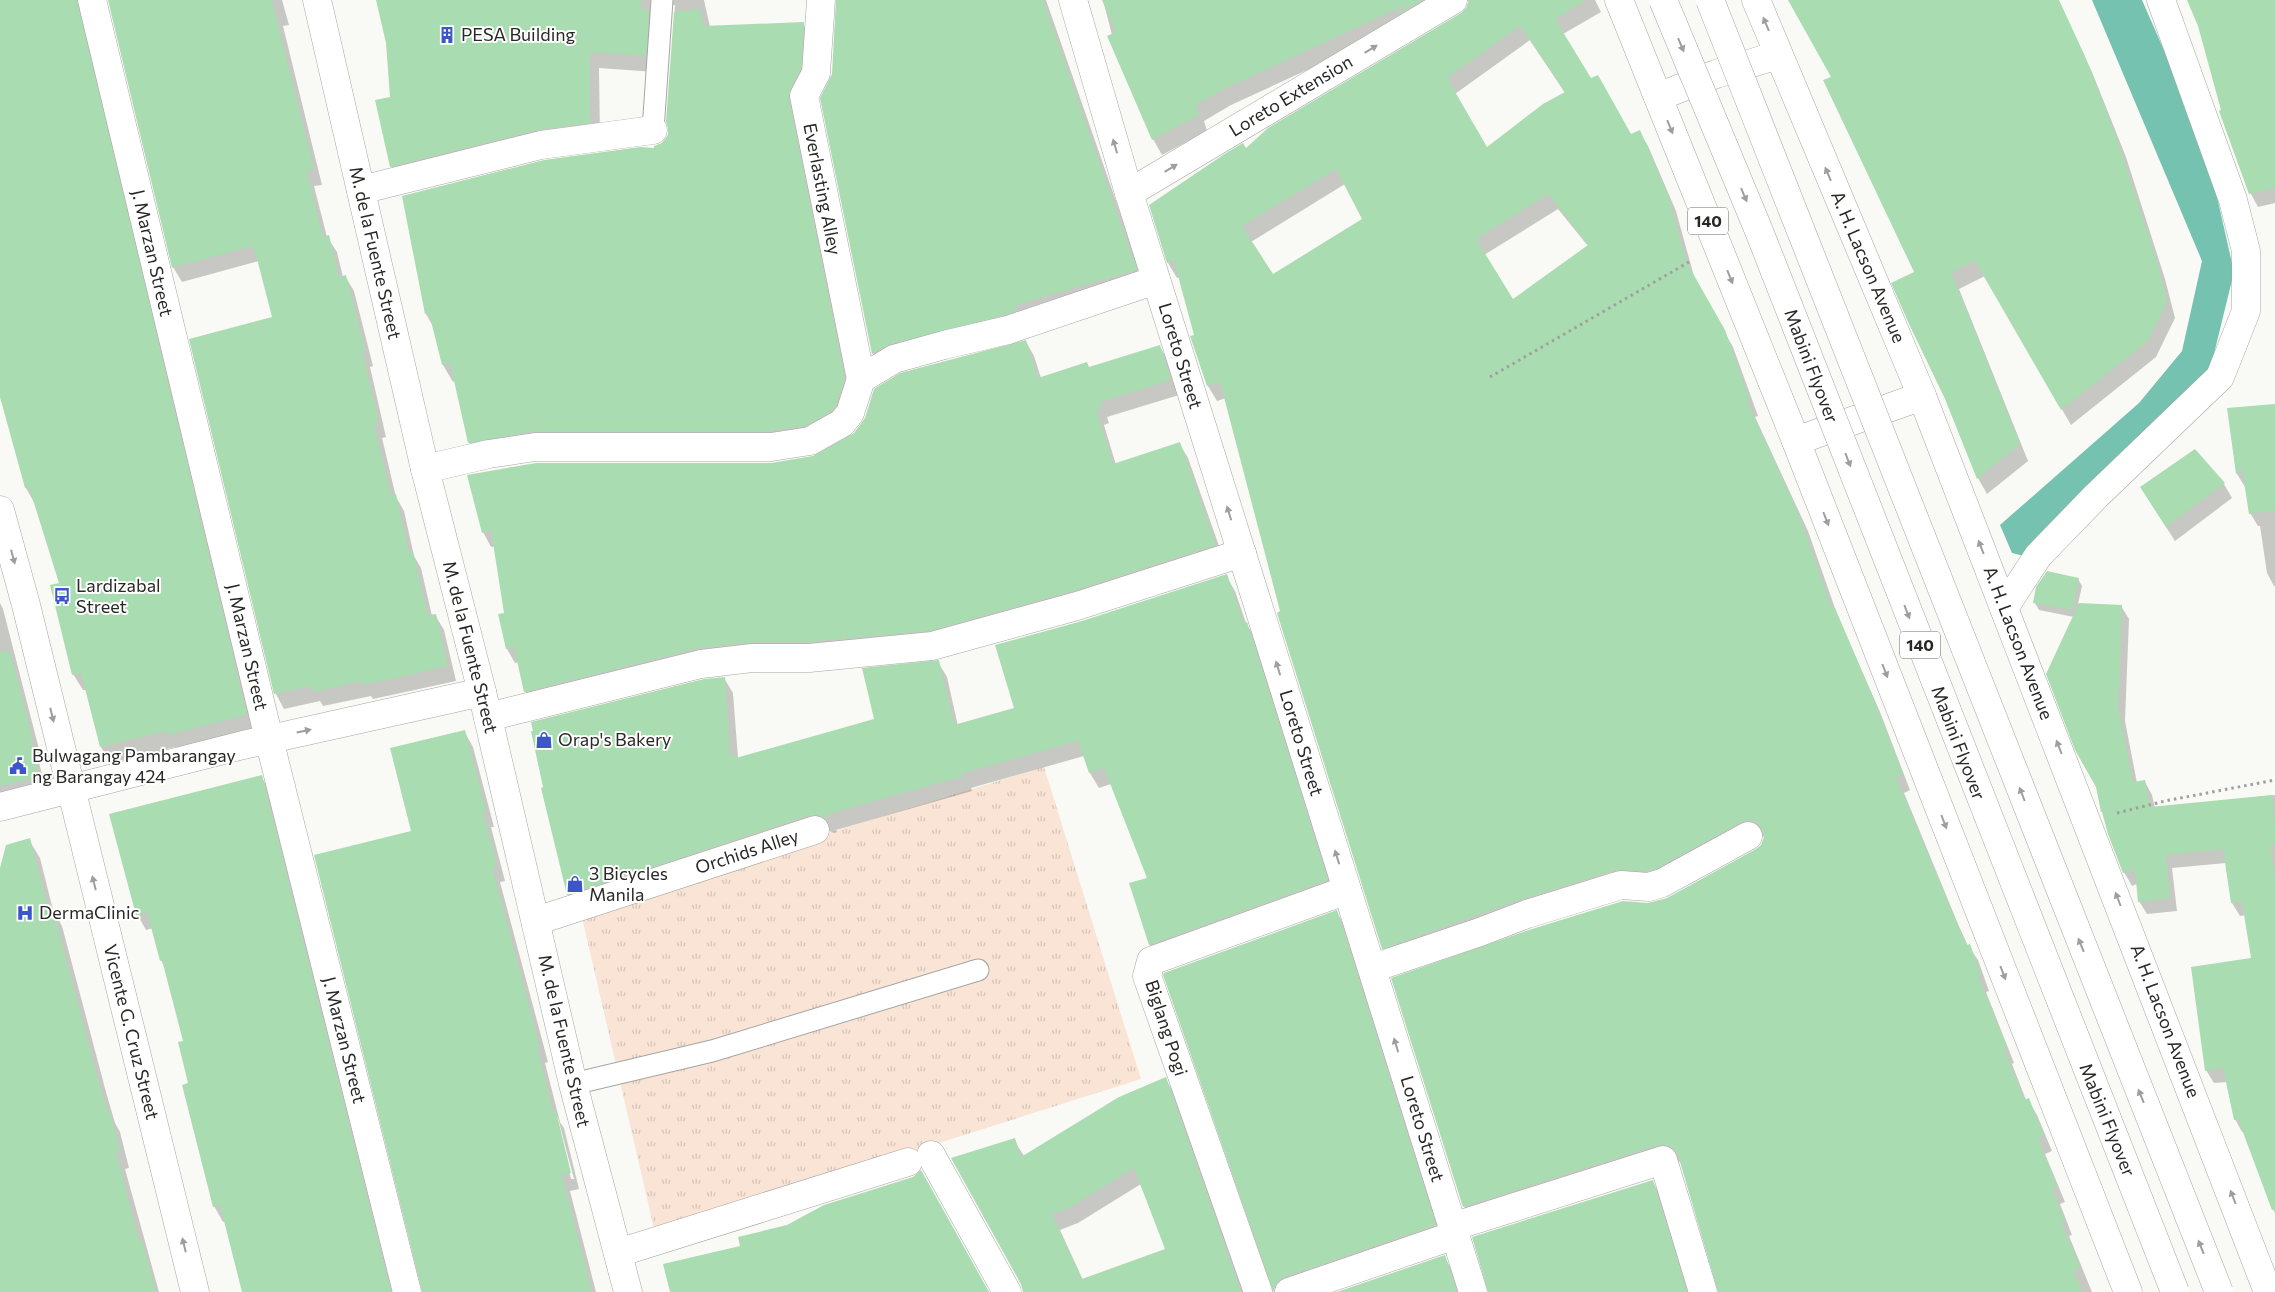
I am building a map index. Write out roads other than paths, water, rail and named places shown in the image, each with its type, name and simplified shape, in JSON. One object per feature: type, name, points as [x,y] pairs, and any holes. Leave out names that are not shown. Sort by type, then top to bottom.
[{"type":"street","name":"J. Marzan Street","points":[[92,0],[269,739],[407,1292]]},
{"type":"street","name":"M. de la Fuente Street","points":[[317,0],[425,469],[485,705],[573,1084],[628,1292]]},
{"type":"street","name":"Everlasting Alley","points":[[821,0],[816,73],[804,96],[861,379]]},
{"type":"street","name":"Loreto Street","points":[[1073,0],[1129,193],[1473,1292]]},
{"type":"street","name":"Loreto Extension","points":[[1129,193],[1453,0]]},
{"type":"street","name":"140","points":[[1619,0],[1796,441],[2128,1292]]},
{"type":"street","name":"Mabini Flyover","points":[[1663,0],[1759,231],[2175,1292]]},
{"type":"street","name":"140","points":[[1710,0],[1797,217],[2048,863],[2219,1292]]},
{"type":"street","name":"A. H. Lacson Avenue","points":[[1756,0],[1922,396],[2088,821],[2268,1292]]},
{"type":"street","points":[[2004,608],[2038,556],[2096,496],[2220,377],[2246,311],[2246,251],[2233,200],[2161,0]]},
{"type":"street","points":[[1658,97],[1716,74],[1778,54]]},
{"type":"street","points":[[361,190],[541,144],[653,130]]},
{"type":"street","points":[[425,469],[489,454],[535,447],[771,447],[810,441],[842,423],[850,413],[861,379],[894,359],[1008,330],[1156,280]]},
{"type":"street","points":[[1796,441],[1922,396]]},
{"type":"street","name":"Vicente G. Cruz Street","points":[[0,510],[26,605],[195,1292]]},
{"type":"street","points":[[0,807],[269,739],[485,705],[701,664],[752,658],[809,658],[932,646],[1077,606],[1242,553]]},
{"type":"street","name":"Orchids Alley","points":[[536,922],[815,830]]},
{"type":"street","points":[[1373,968],[1527,914],[1621,885],[1649,887],[1662,883],[1748,836]]},
{"type":"street","name":"Biglang Pogi","points":[[1258,1292],[1147,976],[1151,961],[1347,890]]},
{"type":"street","points":[[618,1253],[919,1158],[1007,1292]]},
{"type":"street","points":[[1289,1292],[1453,1231],[1663,1160],[1703,1292]]},
{"type":"lane","points":[[653,130],[662,0]]},
{"type":"lane","points":[[573,1084],[712,1051],[978,970]]},
{"type":"place","name":"PESA Building","points":[[447,35]]},
{"type":"place","name":"Lardizabal Street","points":[[62,596]]},
{"type":"place","name":"Orap's Bakery","points":[[544,740]]},
{"type":"place","name":"Bulwagang Pambarangay ng Barangay 424","points":[[18,766]]},
{"type":"place","name":"3 Bicycles Manila","points":[[575,884]]},
{"type":"place","name":"DermaClinic","points":[[25,913]]}]
